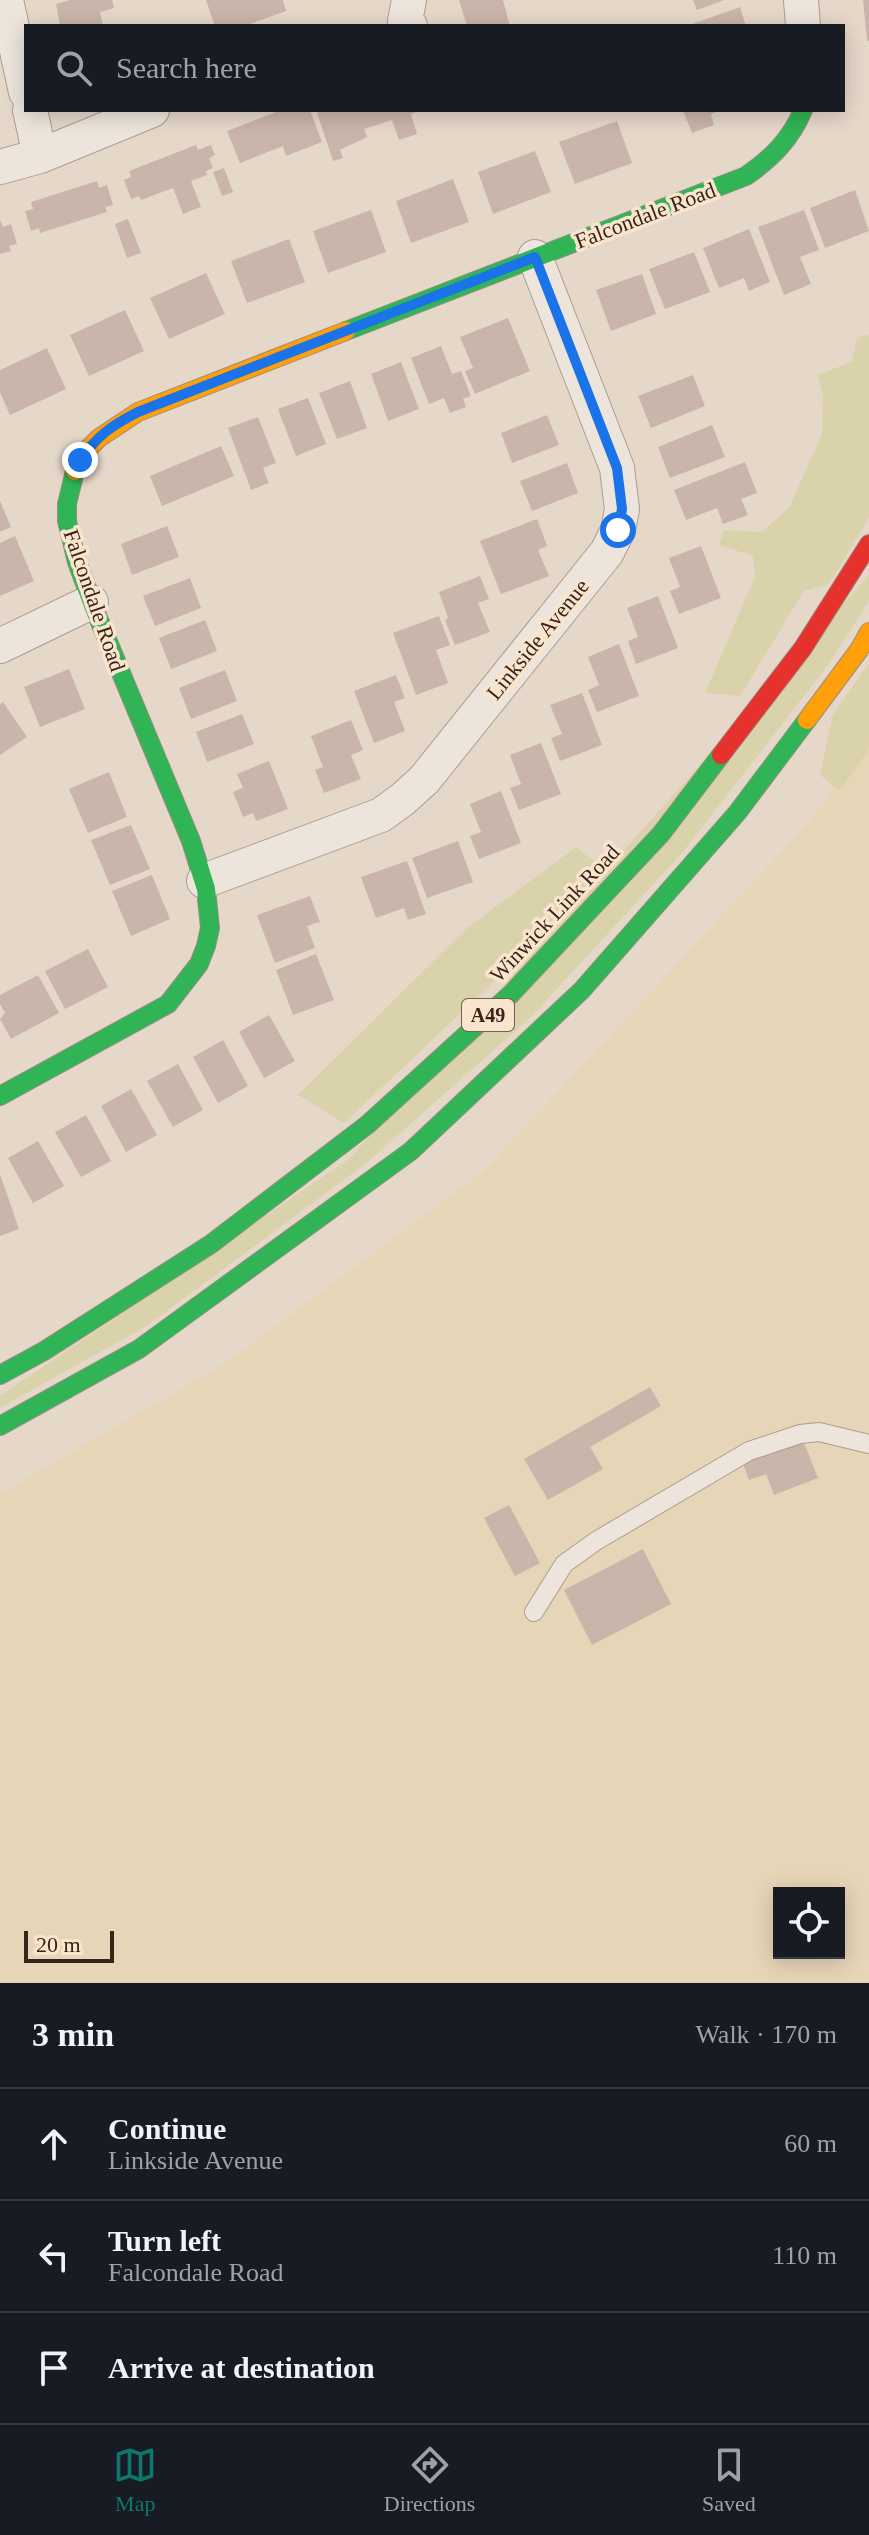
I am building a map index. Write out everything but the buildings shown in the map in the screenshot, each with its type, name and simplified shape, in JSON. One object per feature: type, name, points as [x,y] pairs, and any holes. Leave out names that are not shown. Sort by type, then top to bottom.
[{"type":"main road","name":"Falcondale Road","points":[[0,1096],[168,1004],[200,964],[209,940],[211,911],[191,841],[91,602],[69,537],[66,507],[71,483],[80,460],[95,439],[114,424],[138,412],[746,176],[768,162],[786,143],[802,112]]},
{"type":"main road","name":"Winwick Link Road","points":[[0,1375],[44,1351],[211,1244],[367,1125],[511,994],[661,834],[803,648],[869,544]]},
{"type":"main road","name":"A49","points":[[0,1426],[139,1349],[411,1151],[582,990],[737,813],[859,650],[869,632]]},
{"type":"street","points":[[6,0],[24,83]]},
{"type":"street","points":[[801,0],[803,24]]},
{"type":"street","points":[[30,112],[40,156]]},
{"type":"street","points":[[0,167],[40,156],[147,112]]},
{"type":"street","name":"Linkside Avenue","points":[[204,881],[381,815],[403,799],[424,780],[607,552],[618,530],[622,509],[617,468],[535,257]]},
{"type":"street","points":[[0,646],[91,602]]},
{"type":"lane","points":[[534,1612],[564,1564],[596,1541],[749,1451],[800,1434],[819,1432],[869,1444]]},
{"type":"shaded area","points":[[869,335],[869,517],[829,584],[804,591],[740,696],[705,693],[755,576],[753,556],[719,545],[724,530],[761,532],[789,508],[822,434],[823,394],[817,375],[852,362],[857,337]]},
{"type":"shaded area","points":[[869,575],[869,601],[828,665],[682,853],[530,1018],[364,1165],[148,1325],[0,1408],[0,1396],[349,1159]]},
{"type":"shaded area","points":[[869,663],[869,749],[840,791],[820,775],[833,714]]},
{"type":"shaded area","points":[[869,737],[869,1983],[0,1983],[0,1494],[227,1362],[483,1172],[813,818]]},
{"type":"shaded area","points":[[576,847],[602,867],[547,932],[344,1123],[298,1095],[467,928]]},
{"type":"traffic: fast","points":[[346,331],[746,176],[780,147],[802,112]]},
{"type":"traffic: fast","points":[[0,1096],[168,1004],[199,964],[210,928],[206,889],[191,841],[77,562],[67,521],[67,504],[75,471]]},
{"type":"traffic: fast","points":[[0,1426],[139,1349],[411,1151],[582,990],[737,813],[807,720]]},
{"type":"traffic: fast","points":[[0,1375],[44,1351],[211,1244],[367,1125],[511,994],[661,834],[721,755]]},
{"type":"traffic: slow","points":[[75,471],[99,438],[138,412],[346,331]]},
{"type":"traffic: slow","points":[[807,720],[869,632]]},
{"type":"traffic: jam","points":[[721,755],[803,648],[869,544]]},
{"type":"route","points":[[80,460],[95,439],[114,424],[138,412],[535,257],[617,468],[622,509],[618,530]]}]
